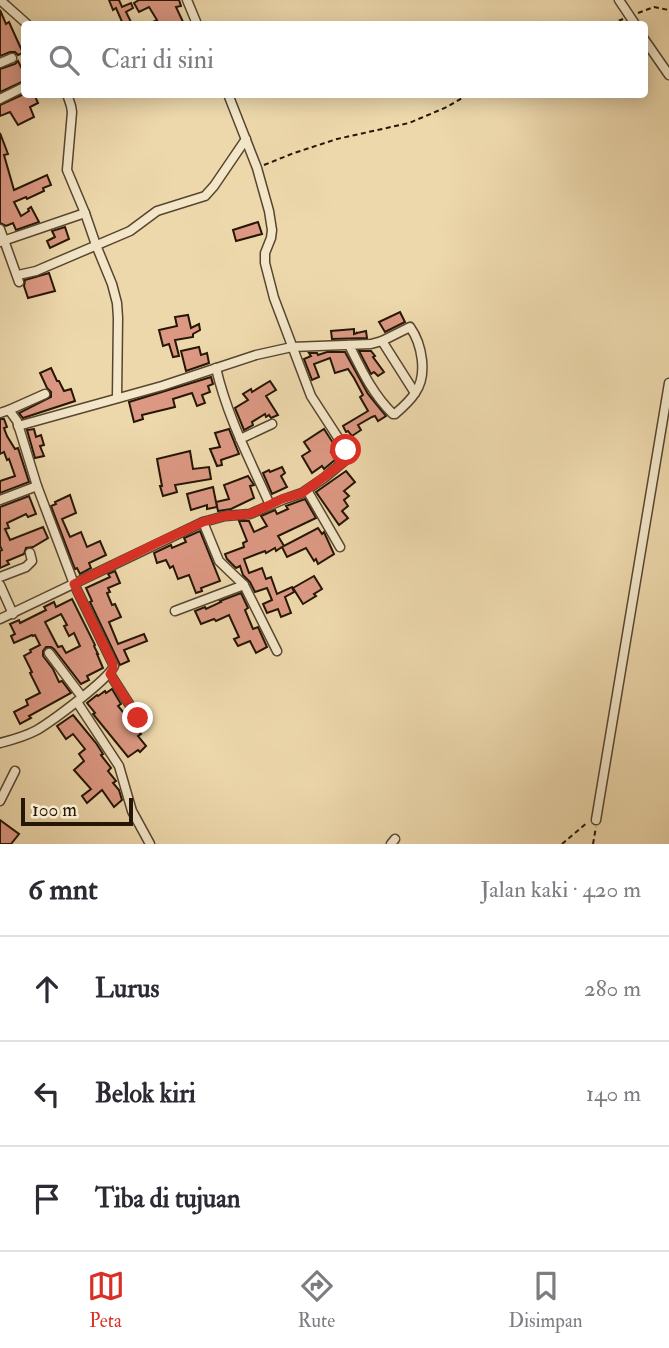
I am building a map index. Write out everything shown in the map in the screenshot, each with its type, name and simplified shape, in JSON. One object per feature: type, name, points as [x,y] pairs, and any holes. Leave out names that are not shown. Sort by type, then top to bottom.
[{"type":"street","points":[[0,0],[24,21]]},
{"type":"street","points":[[187,0],[196,21]]},
{"type":"street","points":[[619,0],[633,21]]},
{"type":"street","points":[[648,44],[669,75]]},
{"type":"street","points":[[0,63],[12,58]]},
{"type":"street","points":[[0,99],[21,89]]},
{"type":"street","points":[[68,98],[72,113],[67,170],[117,303],[117,398]]},
{"type":"street","points":[[0,619],[203,522],[225,516],[250,514],[307,490],[347,460],[348,454],[311,396],[274,298],[265,263],[272,230],[269,211],[257,168],[230,98]]},
{"type":"street","points":[[0,229],[2,242],[19,278],[130,232],[157,211],[209,193],[246,139]]},
{"type":"street","points":[[2,242],[85,213]]},
{"type":"street","points":[[18,426],[162,386],[256,355],[292,347],[371,344],[410,327],[421,350],[420,380],[415,393],[400,410],[393,414],[386,408],[367,380],[349,345]]},
{"type":"street","points":[[382,341],[415,393]]},
{"type":"street","points":[[216,368],[223,397],[270,505]]},
{"type":"street","points":[[596,820],[669,383]]},
{"type":"street","points":[[4,412],[44,394]]},
{"type":"street","points":[[0,743],[36,730],[79,699],[113,669],[74,584],[37,486],[15,417],[4,412]]},
{"type":"street","points":[[240,439],[272,424]]},
{"type":"street","points":[[0,500],[37,486]]},
{"type":"street","points":[[307,490],[340,547]]},
{"type":"street","points":[[203,522],[219,561],[244,585],[277,651]]},
{"type":"street","points":[[0,577],[26,567],[32,561],[30,554]]},
{"type":"street","points":[[0,585],[13,614]]},
{"type":"street","points":[[175,611],[244,585]]},
{"type":"street","points":[[49,653],[119,766],[132,811],[150,844]]},
{"type":"street","points":[[110,674],[138,718]]},
{"type":"street","points":[[0,801],[15,771]]},
{"type":"path","points":[[618,21],[654,7],[669,10]]},
{"type":"path","points":[[257,168],[337,139],[409,123],[462,98]]},
{"type":"path","points":[[562,844],[589,822],[596,820],[593,844]]},
{"type":"building","points":[[109,0],[119,0],[122,7],[131,3],[133,8],[126,12],[130,21],[122,21],[116,8],[113,10]]},
{"type":"building","points":[[139,0],[179,0],[181,6],[176,7],[183,21],[155,21],[157,20],[149,7],[139,12],[134,3]]},
{"type":"building","points":[[0,10],[6,24],[9,22],[21,54],[10,52],[0,56]]},
{"type":"building","points":[[18,61],[21,67],[21,82],[0,92],[0,69]]},
{"type":"building","points":[[21,95],[21,98],[36,98],[38,103],[30,107],[34,117],[18,125],[10,112],[0,116],[0,105]]},
{"type":"building","points":[[0,133],[8,154],[4,155],[14,190],[47,175],[51,185],[27,199],[26,197],[14,202],[21,216],[31,207],[39,222],[16,230],[13,223],[6,226],[0,223]]},
{"type":"building","points":[[258,222],[262,234],[236,241],[233,230]]},
{"type":"building","points":[[65,227],[69,239],[50,248],[47,241],[55,237],[52,231]]},
{"type":"building","points":[[49,273],[55,291],[28,298],[25,280]]},
{"type":"building","points":[[400,312],[405,322],[385,332],[379,322]]},
{"type":"building","points":[[188,315],[191,328],[199,324],[200,330],[193,334],[193,337],[175,340],[179,356],[173,357],[169,344],[163,346],[159,330],[177,326],[175,317]]},
{"type":"building","points":[[354,329],[354,334],[366,331],[367,338],[332,339],[331,331]]},
{"type":"building","points":[[199,347],[201,355],[207,353],[209,363],[186,371],[181,351]]},
{"type":"building","points":[[359,351],[371,351],[384,372],[378,376],[374,372],[371,374]]},
{"type":"building","points":[[345,352],[368,394],[386,416],[378,421],[375,416],[358,425],[361,430],[352,436],[343,426],[368,411],[354,378],[348,369],[335,373],[330,358],[314,364],[319,377],[312,380],[304,359],[311,356],[309,353],[318,355]]},
{"type":"building","points":[[51,368],[64,391],[71,389],[75,401],[23,418],[19,413],[51,397],[40,373]]},
{"type":"building","points":[[211,377],[213,384],[208,386],[210,392],[202,395],[205,403],[197,406],[192,393],[173,399],[175,407],[142,415],[143,419],[134,422],[129,402]]},
{"type":"building","points":[[270,381],[276,390],[266,396],[278,415],[271,418],[265,414],[244,430],[235,408],[248,400],[243,394],[251,389],[252,392]]},
{"type":"building","points":[[0,419],[4,419],[7,436],[15,449],[18,448],[29,482],[0,493],[0,481],[15,476],[9,459],[7,460],[4,452],[0,454]]},
{"type":"building","points":[[34,429],[36,437],[41,435],[44,445],[40,446],[44,456],[35,458],[27,430]]},
{"type":"building","points":[[229,429],[239,454],[221,460],[222,465],[217,466],[210,449],[220,447],[215,433]]},
{"type":"building","points":[[324,429],[337,449],[331,452],[336,459],[324,469],[322,466],[312,473],[302,456],[310,451],[304,442]]},
{"type":"building","points":[[190,451],[193,469],[209,467],[211,479],[175,485],[177,492],[163,496],[157,459]]},
{"type":"building","points":[[282,467],[285,473],[281,476],[287,487],[272,494],[263,473]]},
{"type":"building","points":[[346,471],[355,482],[344,491],[349,496],[344,500],[348,506],[342,511],[348,518],[339,525],[316,492]]},
{"type":"building","points":[[248,476],[254,485],[250,486],[254,498],[231,509],[218,511],[216,502],[229,499],[224,485]]},
{"type":"building","points":[[213,487],[217,507],[207,509],[207,505],[191,510],[187,494]]},
{"type":"building","points":[[70,495],[76,513],[62,519],[70,537],[81,532],[87,547],[100,541],[106,555],[89,563],[91,568],[80,574],[77,568],[75,569],[51,506]]},
{"type":"building","points":[[29,496],[36,514],[28,517],[26,514],[7,523],[9,528],[5,529],[10,540],[43,527],[48,538],[26,548],[24,554],[7,561],[9,564],[0,568],[0,507]]},
{"type":"building","points":[[305,499],[316,518],[278,536],[284,546],[318,528],[322,534],[324,532],[334,554],[318,564],[306,548],[287,557],[282,547],[244,559],[249,573],[262,568],[266,579],[271,577],[277,594],[292,587],[294,592],[285,597],[291,613],[281,617],[278,609],[267,613],[263,604],[272,600],[267,588],[255,592],[240,566],[236,568],[225,554],[244,547],[243,543],[247,541],[239,521],[249,521],[254,532],[267,526],[261,516],[275,510],[277,514],[288,509],[286,506]]},
{"type":"building","points":[[200,531],[220,581],[201,588],[202,591],[196,593],[189,575],[178,579],[173,566],[170,568],[166,560],[157,563],[154,553],[186,542],[184,538]]},
{"type":"building","points":[[115,571],[120,583],[108,588],[110,592],[107,593],[121,617],[109,622],[118,644],[144,634],[147,641],[124,650],[129,661],[120,665],[86,588],[110,577],[108,574]]},
{"type":"building","points":[[314,576],[322,589],[303,604],[293,588]]},
{"type":"building","points":[[241,593],[253,629],[258,627],[267,647],[256,653],[250,641],[238,646],[234,639],[239,637],[229,615],[201,624],[195,611],[205,607],[206,609]]},
{"type":"building","points":[[72,599],[95,645],[103,668],[87,676],[89,680],[81,684],[54,649],[46,647],[43,656],[59,682],[62,681],[71,693],[29,716],[31,718],[20,724],[14,712],[28,705],[26,700],[40,693],[24,656],[40,645],[35,635],[14,643],[11,636],[15,634],[10,624],[19,620],[20,623],[46,610],[44,607],[54,602],[56,607]],"holes":[[[61,614],[67,625],[64,626],[69,636],[74,633],[80,646],[66,653],[62,646],[58,647],[45,622]]]},
{"type":"building","points":[[112,689],[121,704],[118,706],[141,734],[138,736],[146,746],[128,757],[87,703]]},
{"type":"building","points":[[73,715],[96,743],[111,768],[108,771],[116,781],[113,783],[122,800],[114,807],[102,790],[87,803],[82,796],[91,789],[74,770],[84,761],[79,754],[85,749],[73,734],[66,739],[57,726]]},
{"type":"building","points":[[0,820],[19,834],[11,844],[0,844]]},
{"type":"route","points":[[138,718],[110,674],[114,666],[74,584],[203,522],[225,516],[250,514],[302,493],[347,460],[346,450]]}]
